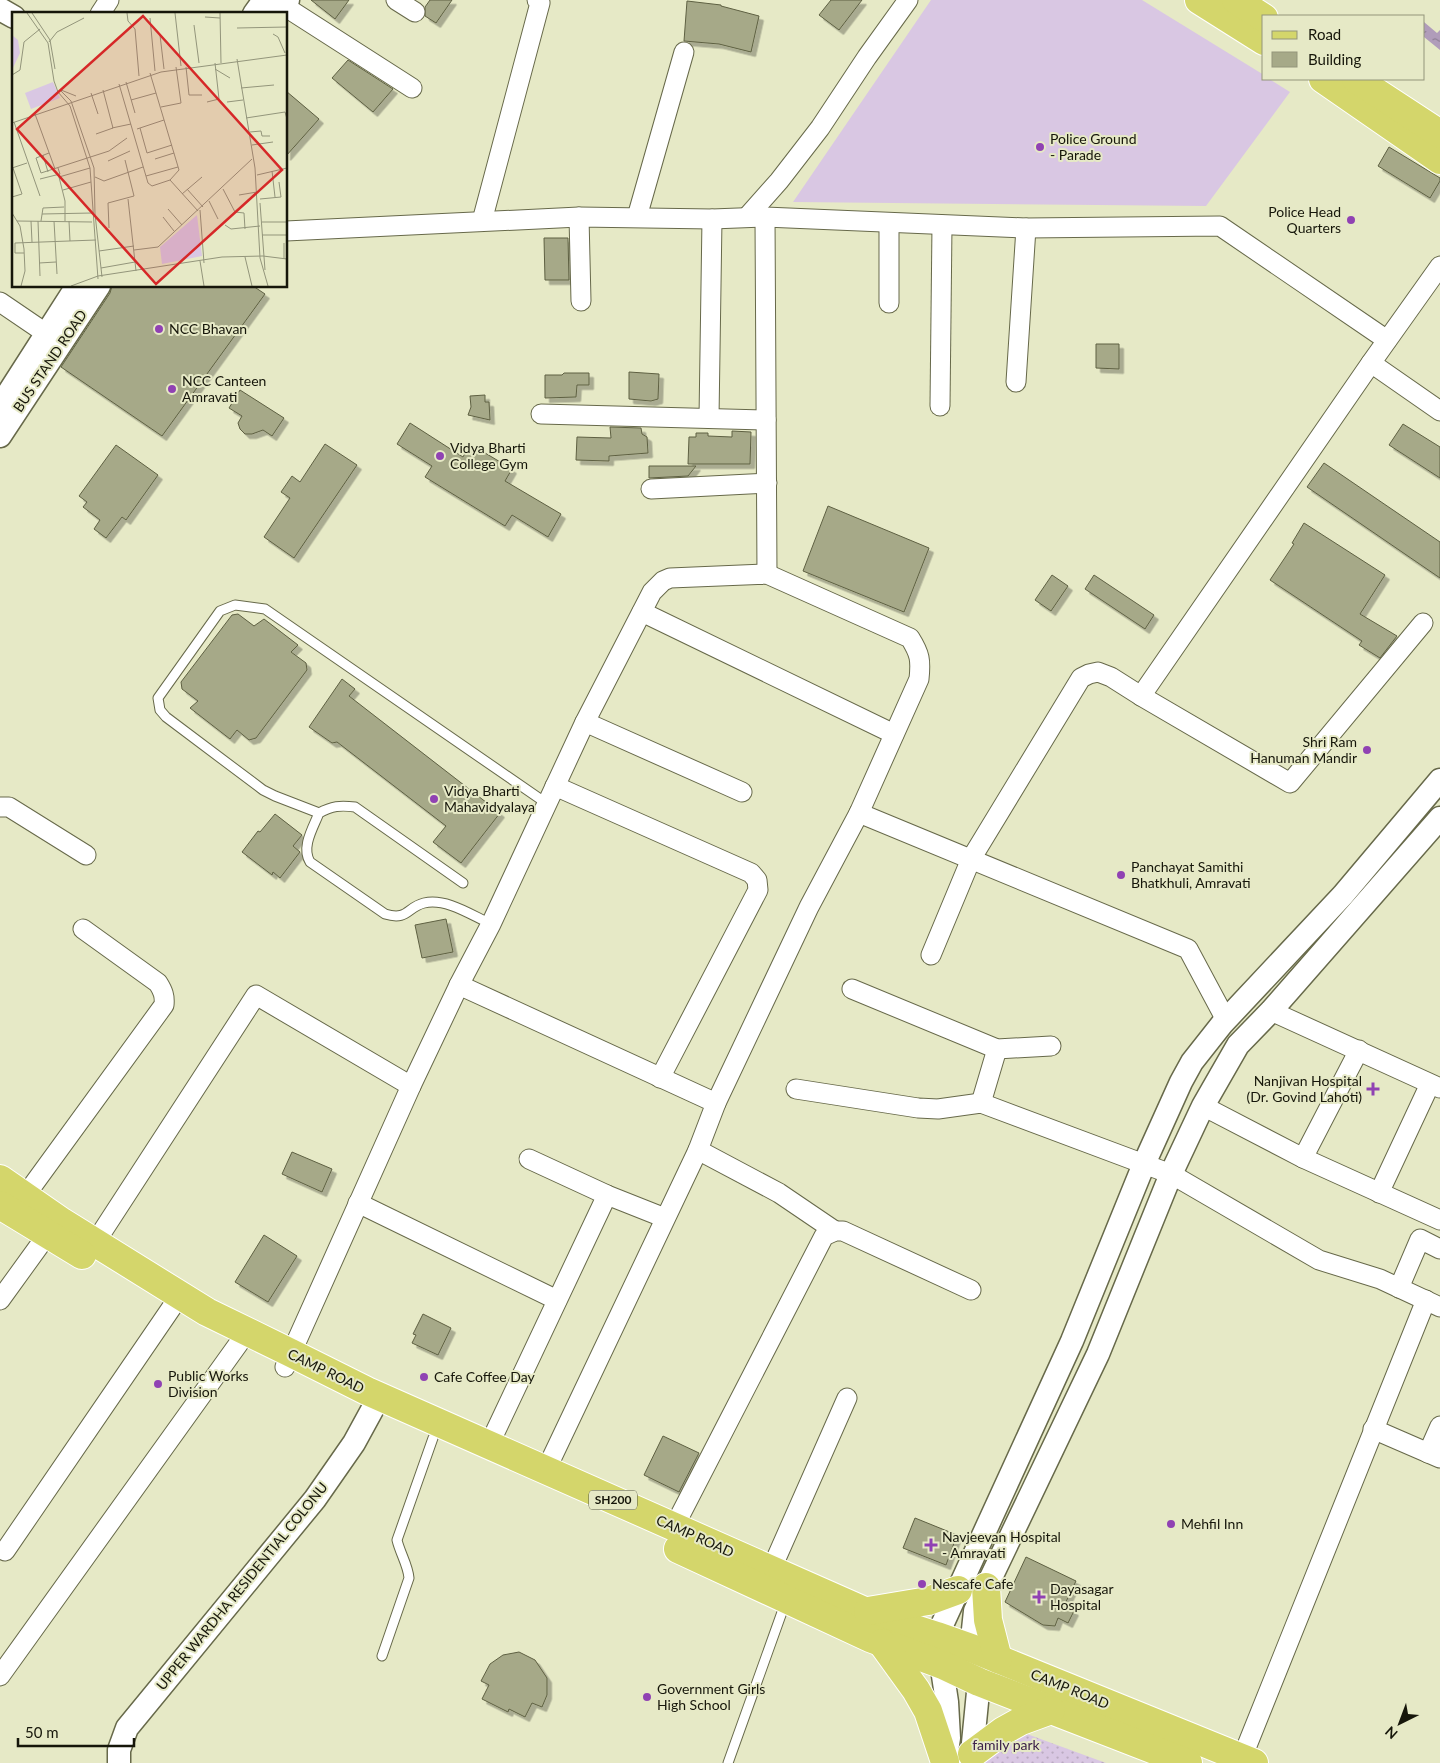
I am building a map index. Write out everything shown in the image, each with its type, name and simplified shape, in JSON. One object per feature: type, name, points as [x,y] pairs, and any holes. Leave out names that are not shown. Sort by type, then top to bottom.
[{"type":"main road","points":[[1199,0],[1262,39]]},
{"type":"main road","points":[[1236,0],[1262,17]]},
{"type":"main road","points":[[1325,80],[1428,133]]},
{"type":"main road","points":[[1357,80],[1428,133],[1440,160]]},
{"type":"main road","name":"CAMP ROAD","points":[[0,1179],[25,1196],[91,1250],[172,1308],[239,1343],[367,1391],[878,1618],[970,1648],[1248,1761]]},
{"type":"main road","name":"CAMP ROAD","points":[[0,1205],[47,1235],[91,1250],[207,1312],[372,1410],[882,1642],[943,1665],[979,1682],[1188,1763]]},
{"type":"main road","points":[[986,1587],[988,1620],[998,1659]]},
{"type":"main road","points":[[864,1611],[928,1601],[958,1590]]},
{"type":"main road","points":[[882,1642],[916,1690],[958,1760],[1015,1724],[1051,1710]]},
{"type":"street","points":[[101,12],[109,0]]},
{"type":"street","points":[[396,0],[415,12]]},
{"type":"street","points":[[482,222],[540,3],[537,0]]},
{"type":"street","points":[[767,574],[766,420],[756,217],[779,181],[820,128],[908,0]]},
{"type":"street","points":[[259,12],[278,5],[412,88]]},
{"type":"street","points":[[0,9],[12,16]]},
{"type":"street","points":[[637,217],[684,52]]},
{"type":"street","points":[[579,217],[581,301]]},
{"type":"street","points":[[288,231],[579,217],[712,219],[756,217],[1026,228],[1220,226],[1387,340]]},
{"type":"street","points":[[709,418],[712,219]]},
{"type":"street","points":[[889,222],[889,303]]},
{"type":"street","points":[[940,406],[942,225]]},
{"type":"street","points":[[1016,382],[1026,228]]},
{"type":"street","points":[[1141,696],[1440,266]]},
{"type":"street","name":"BUS STAND ROAD","points":[[0,406],[76,288]]},
{"type":"street","name":"BUS STAND ROAD","points":[[0,436],[99,288]]},
{"type":"street","points":[[0,302],[47,334]]},
{"type":"street","points":[[1371,363],[1440,411]]},
{"type":"street","points":[[541,414],[766,420]]},
{"type":"street","points":[[651,489],[766,483]]},
{"type":"street","points":[[288,1360],[411,1086],[459,985],[491,924],[585,722],[652,592],[658,585],[670,578],[767,574],[910,638],[918,651],[921,662],[919,678],[859,813],[809,907],[716,1103],[698,1150],[546,1470]]},
{"type":"street","points":[[642,612],[894,734]]},
{"type":"street","points":[[931,955],[971,859],[1080,678],[1098,672],[1111,677],[1290,783],[1423,623]]},
{"type":"street","points":[[585,722],[742,792]]},
{"type":"street","points":[[958,1760],[948,1738],[947,1702],[943,1665],[937,1636],[1072,1341],[1144,1164],[1181,1082],[1192,1062],[1226,1020],[1343,896],[1440,780]]},
{"type":"street","points":[[555,786],[751,874],[757,880],[758,890],[660,1078]]},
{"type":"street","points":[[0,807],[10,808],[86,855]]},
{"type":"street","points":[[859,813],[1188,949],[1226,1020]]},
{"type":"street","points":[[958,1760],[979,1682],[970,1648],[974,1611],[1098,1354],[1171,1174],[1202,1106],[1238,1045],[1271,1011],[1440,818]]},
{"type":"street","points":[[25,1196],[164,1005],[165,997],[158,983],[83,929]]},
{"type":"street","points":[[459,985],[716,1103]]},
{"type":"street","points":[[852,989],[997,1049],[1051,1046]]},
{"type":"street","points":[[91,1250],[256,995],[411,1086]]},
{"type":"street","points":[[1271,1011],[1360,1050],[1435,1086],[1379,1193]]},
{"type":"street","points":[[981,1103],[997,1049]]},
{"type":"street","points":[[1303,1158],[1360,1050]]},
{"type":"street","points":[[796,1089],[918,1108],[938,1109],[981,1103],[1171,1174],[1319,1260],[1380,1279],[1433,1304],[1373,1429],[1248,1761]]},
{"type":"street","points":[[1202,1106],[1303,1158],[1440,1220]]},
{"type":"street","points":[[698,1150],[779,1193],[835,1231]]},
{"type":"street","points":[[529,1159],[607,1195],[665,1218]]},
{"type":"street","points":[[489,1445],[607,1195]]},
{"type":"street","points":[[358,1203],[557,1300]]},
{"type":"street","points":[[674,1527],[824,1236],[835,1231],[843,1231],[971,1290]]},
{"type":"street","points":[[0,1300],[47,1235]]},
{"type":"street","points":[[1399,1288],[1420,1239],[1440,1250]]},
{"type":"street","points":[[5,1551],[172,1308]]},
{"type":"street","points":[[0,1676],[239,1343]]},
{"type":"street","points":[[771,1570],[847,1398]]},
{"type":"street","name":"UPPER WARDHA RESIDENTIAL COLONU","points":[[119,1763],[119,1750],[127,1728],[132,1721],[315,1499],[354,1442],[372,1410]]},
{"type":"street","points":[[1373,1429],[1434,1456],[1440,1426]]},
{"type":"lane","points":[[319,813],[263,790],[166,718],[160,710],[158,698],[220,611],[235,605],[265,610],[546,803]]},
{"type":"lane","points":[[463,883],[355,807],[344,805],[332,806],[319,813],[305,848],[306,856],[310,862],[385,914],[401,917],[423,904],[440,903],[491,924]]},
{"type":"lane","points":[[382,1656],[409,1578],[409,1573],[397,1540],[433,1438]]},
{"type":"lane","points":[[728,1763],[786,1599]]},
{"type":"green space","name":"Police Ground - Parade","points":[[931,0],[1142,0],[1262,74],[1262,80],[1271,80],[1290,92],[1206,206],[793,202]]},
{"type":"green space","name":"family park","points":[[994,1722],[1106,1763],[979,1763]]},
{"type":"water","points":[[1425,23],[1437,33],[1440,30],[1440,50],[1425,38]]},
{"type":"building","points":[[311,0],[349,0],[335,19]]},
{"type":"building","points":[[430,0],[452,0],[436,23],[425,16],[425,7]]},
{"type":"building","points":[[831,0],[862,0],[839,30],[819,15]]},
{"type":"building","points":[[687,1],[721,5],[759,16],[751,52],[719,44],[684,41]]},
{"type":"building","points":[[348,60],[393,89],[373,112],[332,78]]},
{"type":"building","points":[[288,93],[319,119],[288,154]]},
{"type":"building","points":[[1389,147],[1440,178],[1430,198],[1378,166]]},
{"type":"building","points":[[544,238],[568,238],[569,280],[545,280]]},
{"type":"building","name":"NCC Bhavan","points":[[111,288],[256,288],[265,294],[162,436],[61,367]]},
{"type":"building","points":[[1096,344],[1119,344],[1119,369],[1096,368]]},
{"type":"building","points":[[629,372],[659,374],[658,399],[651,401],[629,399]]},
{"type":"building","points":[[564,373],[589,373],[589,385],[577,385],[576,397],[545,398],[545,375],[562,375]]},
{"type":"building","points":[[240,390],[284,418],[272,436],[263,430],[252,434],[245,434],[240,429],[238,423],[242,416],[229,408]]},
{"type":"building","points":[[485,395],[485,402],[489,402],[490,420],[468,415],[471,407],[470,396]]},
{"type":"building","points":[[410,423],[463,457],[470,444],[512,469],[505,481],[561,514],[548,537],[512,515],[505,526],[425,477],[432,466],[397,444]]},
{"type":"building","points":[[1403,424],[1440,447],[1440,478],[1389,445]]},
{"type":"building","points":[[610,427],[641,428],[642,434],[647,437],[648,453],[609,456],[609,461],[576,460],[577,437],[611,438]]},
{"type":"building","points":[[732,431],[751,432],[750,464],[688,464],[689,437],[696,437],[696,433],[708,433],[708,436],[732,437]]},
{"type":"building","points":[[325,444],[357,465],[294,558],[264,537],[290,498],[281,492],[292,476],[300,482]]},
{"type":"building","points":[[116,445],[158,475],[126,520],[122,517],[106,538],[94,529],[100,520],[83,507],[87,502],[79,496]]},
{"type":"building","points":[[1324,463],[1440,542],[1440,578],[1307,487]]},
{"type":"building","points":[[649,466],[696,466],[688,476],[649,478]]},
{"type":"building","points":[[828,506],[929,548],[904,612],[803,571]]},
{"type":"building","points":[[1304,523],[1385,575],[1360,614],[1397,636],[1380,658],[1359,645],[1362,641],[1270,580],[1294,544],[1292,543]]},
{"type":"building","points":[[1052,575],[1068,586],[1051,611],[1035,600]]},
{"type":"building","points":[[1094,575],[1154,615],[1145,629],[1085,589]]},
{"type":"building","points":[[238,614],[254,626],[264,619],[298,645],[291,652],[306,663],[307,670],[256,738],[249,740],[237,730],[230,739],[190,708],[198,701],[182,689],[181,682],[232,615]]},
{"type":"building","points":[[342,679],[355,689],[349,696],[500,813],[461,863],[433,842],[446,826],[337,742],[332,743],[309,727]]},
{"type":"building","points":[[275,814],[302,835],[293,846],[300,852],[280,878],[273,872],[272,875],[242,852],[258,831],[260,832]]},
{"type":"building","points":[[446,919],[453,952],[422,958],[415,925]]},
{"type":"building","points":[[292,1152],[332,1169],[322,1192],[282,1174]]},
{"type":"building","points":[[264,1235],[297,1256],[268,1302],[235,1282]]},
{"type":"building","points":[[423,1314],[451,1328],[438,1355],[412,1343],[416,1335],[413,1334]]},
{"type":"building","points":[[663,1436],[699,1453],[679,1492],[644,1475]]},
{"type":"building","points":[[915,1518],[957,1535],[946,1565],[903,1548]]},
{"type":"building","points":[[1026,1557],[1076,1581],[1064,1606],[1074,1611],[1068,1623],[1058,1618],[1055,1626],[1043,1625],[1005,1602]]},
{"type":"building","points":[[519,1652],[535,1660],[547,1678],[547,1695],[542,1707],[532,1703],[525,1717],[509,1709],[508,1712],[482,1699],[489,1685],[481,1681],[490,1664],[503,1655]]},
{"type":"place","name":"Police Ground - Parade","points":[[1040,147]]},
{"type":"place","name":"Police Head Quarters","points":[[1351,220]]},
{"type":"place","name":"NCC Bhavan","points":[[159,329]]},
{"type":"place","name":"NCC Canteen Amravati","points":[[172,389]]},
{"type":"place","name":"Vidya Bharti College Gym","points":[[440,456]]},
{"type":"place","name":"Shri Ram Hanuman Mandir","points":[[1367,750]]},
{"type":"place","name":"Vidya Bharti Mahavidyalaya","points":[[434,799]]},
{"type":"place","name":"Panchayat Samithi Bhatkhuli, Amravati","points":[[1121,875]]},
{"type":"place","name":"Nanjivan Hospital (Dr. Govind Lahoti)","points":[[1373,1089]]},
{"type":"place","name":"Cafe Coffee Day","points":[[424,1377]]},
{"type":"place","name":"Public Works Division","points":[[158,1384]]},
{"type":"place","name":"Mehfil Inn","points":[[1171,1524]]},
{"type":"place","name":"Navjeevan Hospital - Amravati","points":[[931,1545]]},
{"type":"place","name":"Nescafe Cafe","points":[[922,1584]]},
{"type":"place","name":"Dayasagar Hospital","points":[[1039,1597]]},
{"type":"place","name":"Government Girls High School","points":[[647,1697]]}]
